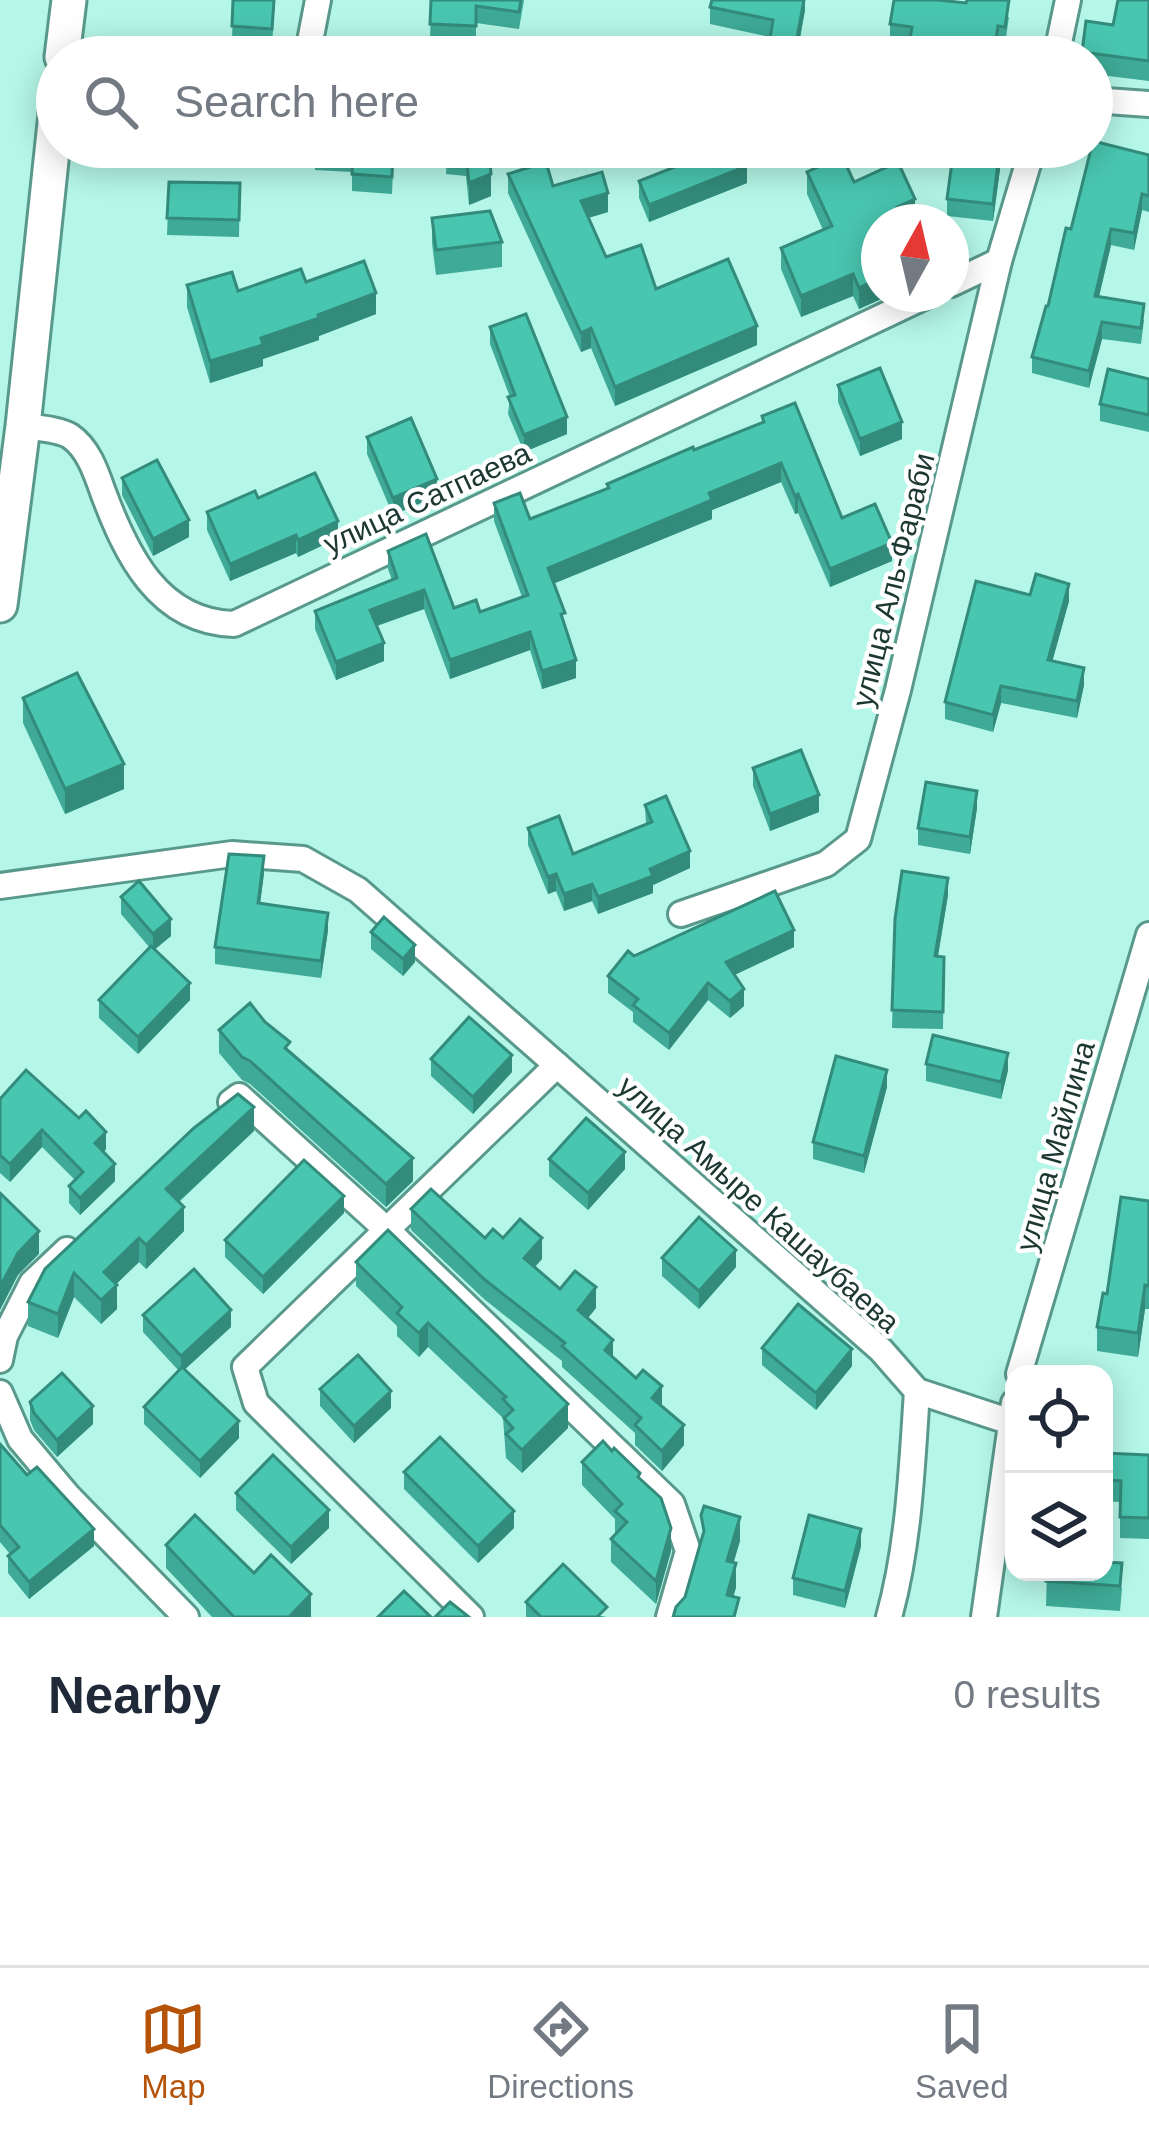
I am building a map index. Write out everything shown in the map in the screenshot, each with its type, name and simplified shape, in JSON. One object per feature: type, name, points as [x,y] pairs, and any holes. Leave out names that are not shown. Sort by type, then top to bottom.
[{"type":"street","points":[[64,36],[69,0]]},
{"type":"street","points":[[311,36],[318,0]]},
{"type":"street","points":[[1060,36],[1068,0]]},
{"type":"street","points":[[1113,101],[1149,104]]},
{"type":"street","points":[[0,605],[50,168]]},
{"type":"street","name":"улица Аль-Фараби","points":[[681,914],[826,864],[858,839],[999,261],[1027,168]]},
{"type":"street","points":[[969,275],[999,261]]},
{"type":"street","name":"улица Сатпаева","points":[[23,426],[68,435],[94,464],[118,531],[157,592],[191,616],[234,624],[892,312]]},
{"type":"street","name":"улица Амыре Кашаубаева","points":[[0,886],[232,854],[303,859],[358,890],[880,1350],[917,1391],[1005,1411]]},
{"type":"street","name":"улица Майлина","points":[[1022,1365],[1149,935]]},
{"type":"street","points":[[471,1617],[256,1403],[245,1366],[557,1065]]},
{"type":"street","points":[[229,1103],[386,1229],[672,1504],[688,1551],[669,1617]]},
{"type":"street","points":[[0,1360],[5,1336],[32,1283],[83,1235]]},
{"type":"street","points":[[889,1617],[898,1583],[917,1391]]},
{"type":"street","points":[[0,1394],[20,1439],[68,1496],[186,1617]]},
{"type":"street","points":[[984,1617],[1005,1469]]},
{"type":"building","points":[[233,0],[274,0],[272,29],[232,26]]},
{"type":"building","points":[[431,0],[521,0],[519,12],[476,6],[476,26],[430,24]]},
{"type":"building","points":[[712,0],[804,0],[797,36],[770,36],[773,20],[710,7]]},
{"type":"building","points":[[894,0],[1009,0],[1005,27],[998,26],[996,36],[910,36],[912,27],[890,24]]},
{"type":"building","points":[[1118,0],[1149,0],[1149,61],[1113,56],[1113,36],[1084,36],[1086,21],[1113,25]]},
{"type":"building","points":[[1113,146],[1149,155],[1149,196],[1142,194],[1134,233],[1111,229],[1095,296],[1144,304],[1141,328],[1102,322],[1089,371],[1032,357],[1066,228],[1071,229],[1086,168],[1113,168]]},
{"type":"building","points":[[352,168],[392,168],[392,177],[352,174]]},
{"type":"building","points":[[467,168],[491,168],[491,174],[469,183]]},
{"type":"building","points":[[548,168],[553,186],[602,172],[608,193],[581,201],[606,257],[641,245],[656,289],[728,259],[757,326],[615,387],[591,328],[581,333],[508,174]]},
{"type":"building","points":[[672,168],[742,168],[649,205],[639,181]]},
{"type":"building","points":[[848,168],[854,182],[885,168],[901,168],[915,199],[904,204],[861,204],[861,287],[853,274],[801,296],[781,248],[832,226],[807,172]]},
{"type":"building","points":[[951,168],[997,168],[993,204],[947,199]]},
{"type":"building","points":[[169,182],[240,183],[239,220],[167,218]]},
{"type":"building","points":[[490,211],[502,242],[436,250],[432,218]]},
{"type":"building","points":[[364,261],[376,293],[261,338],[263,345],[210,361],[187,285],[232,272],[238,291],[301,269],[306,282]]},
{"type":"building","points":[[526,314],[567,417],[524,435],[508,397],[515,395],[490,327]]},
{"type":"building","points":[[880,368],[902,422],[860,439],[838,385]]},
{"type":"building","points":[[1108,369],[1149,379],[1149,415],[1100,404]]},
{"type":"building","points":[[795,403],[842,518],[875,504],[892,543],[830,569],[781,463],[709,493],[712,500],[548,568],[576,660],[542,671],[530,632],[450,660],[424,590],[370,610],[384,643],[336,662],[315,611],[397,578],[388,551],[426,534],[454,608],[476,600],[480,612],[528,595],[494,503],[520,493],[530,519],[693,447],[764,422],[762,416]]},
{"type":"building","points":[[411,418],[437,479],[393,498],[367,437]]},
{"type":"building","points":[[157,460],[189,520],[153,539],[122,478]]},
{"type":"building","points":[[315,473],[338,521],[230,564],[207,512],[255,491],[258,498]]},
{"type":"building","points":[[1036,574],[1069,584],[1048,660],[1084,668],[1077,701],[1001,686],[993,715],[945,702],[976,581],[1030,595]]},
{"type":"building","points":[[77,673],[124,764],[65,789],[23,698]]},
{"type":"building","points":[[801,750],[819,795],[770,814],[753,768]]},
{"type":"building","points":[[926,782],[977,791],[970,837],[918,828]]},
{"type":"building","points":[[666,796],[690,851],[650,869],[653,876],[598,897],[592,884],[564,894],[556,874],[548,877],[528,828],[559,816],[573,854],[652,822],[645,805]]},
{"type":"building","points":[[229,854],[264,856],[258,903],[328,913],[321,961],[215,947]]},
{"type":"building","points":[[902,871],[948,878],[935,956],[944,957],[943,1012],[892,1010]]},
{"type":"building","points":[[139,881],[171,919],[153,934],[121,897]]},
{"type":"building","points":[[775,891],[794,930],[726,962],[744,989],[730,1001],[708,983],[669,1033],[633,1005],[638,999],[608,976],[628,951],[634,956]]},
{"type":"building","points":[[384,917],[415,945],[403,959],[371,932]]},
{"type":"building","points":[[151,946],[190,983],[138,1037],[99,1000]]},
{"type":"building","points":[[250,1003],[290,1042],[285,1048],[413,1158],[386,1184],[242,1057],[219,1030]]},
{"type":"building","points":[[469,1017],[512,1055],[473,1097],[431,1059]]},
{"type":"building","points":[[933,1035],[1008,1053],[1001,1082],[926,1064]]},
{"type":"building","points":[[836,1056],[887,1070],[864,1156],[813,1142]]},
{"type":"building","points":[[26,1070],[79,1118],[86,1111],[106,1132],[95,1143],[115,1164],[80,1198],[69,1186],[83,1172],[42,1130],[10,1164],[0,1155],[0,1099]]},
{"type":"building","points":[[238,1094],[254,1107],[166,1189],[184,1207],[146,1245],[139,1238],[104,1272],[117,1285],[101,1300],[74,1273],[58,1314],[28,1302],[45,1269],[194,1128]]},
{"type":"building","points":[[586,1118],[625,1152],[588,1193],[549,1159]]},
{"type":"building","points":[[304,1160],[344,1196],[263,1277],[225,1240]]},
{"type":"building","points":[[431,1189],[485,1238],[493,1229],[503,1238],[520,1219],[542,1238],[524,1258],[560,1289],[575,1271],[596,1287],[578,1310],[613,1340],[605,1350],[636,1378],[643,1370],[662,1386],[652,1398],[684,1425],[662,1451],[635,1425],[641,1418],[562,1346],[565,1343],[484,1279],[411,1209]]},
{"type":"building","points":[[0,1193],[39,1231],[18,1253],[0,1287]]},
{"type":"building","points":[[1121,1197],[1149,1201],[1149,1286],[1145,1285],[1138,1333],[1097,1327],[1103,1293],[1107,1294]]},
{"type":"building","points":[[699,1217],[736,1250],[699,1291],[662,1258]]},
{"type":"building","points":[[388,1230],[568,1404],[522,1450],[506,1434],[513,1428],[504,1418],[513,1410],[506,1397],[428,1323],[419,1333],[397,1313],[402,1307],[356,1262]]},
{"type":"building","points":[[194,1269],[231,1310],[181,1356],[143,1315]]},
{"type":"building","points":[[798,1304],[852,1349],[816,1393],[762,1348]]},
{"type":"building","points":[[358,1355],[391,1391],[354,1426],[320,1389]]},
{"type":"building","points":[[182,1367],[239,1421],[200,1461],[144,1407]]},
{"type":"building","points":[[62,1373],[93,1406],[57,1440],[30,1402]]},
{"type":"building","points":[[440,1437],[514,1511],[478,1546],[404,1472]]},
{"type":"building","points":[[603,1441],[661,1498],[671,1528],[656,1581],[611,1539],[627,1522],[615,1511],[622,1504],[582,1462]]},
{"type":"building","points":[[0,1444],[27,1475],[37,1467],[94,1529],[29,1582],[8,1556],[19,1547],[0,1525]]},
{"type":"building","points":[[1113,1453],[1149,1455],[1149,1518],[1120,1517],[1121,1481],[1113,1481]]},
{"type":"building","points":[[273,1455],[329,1510],[291,1547],[236,1493]]},
{"type":"building","points":[[704,1506],[740,1517],[727,1561],[736,1563],[727,1595],[739,1598],[734,1617],[673,1617],[685,1597],[704,1531]]},
{"type":"building","points":[[195,1515],[254,1573],[271,1555],[311,1594],[293,1617],[234,1617],[166,1545]]},
{"type":"building","points":[[809,1515],[861,1529],[845,1591],[793,1578]]},
{"type":"building","points":[[1113,1562],[1122,1563],[1120,1586],[1046,1581],[1113,1581]]},
{"type":"building","points":[[563,1564],[607,1607],[597,1617],[541,1617],[526,1602]]},
{"type":"building","points":[[404,1591],[431,1617],[378,1617]]},
{"type":"building","points":[[450,1602],[469,1617],[435,1617]]}]
